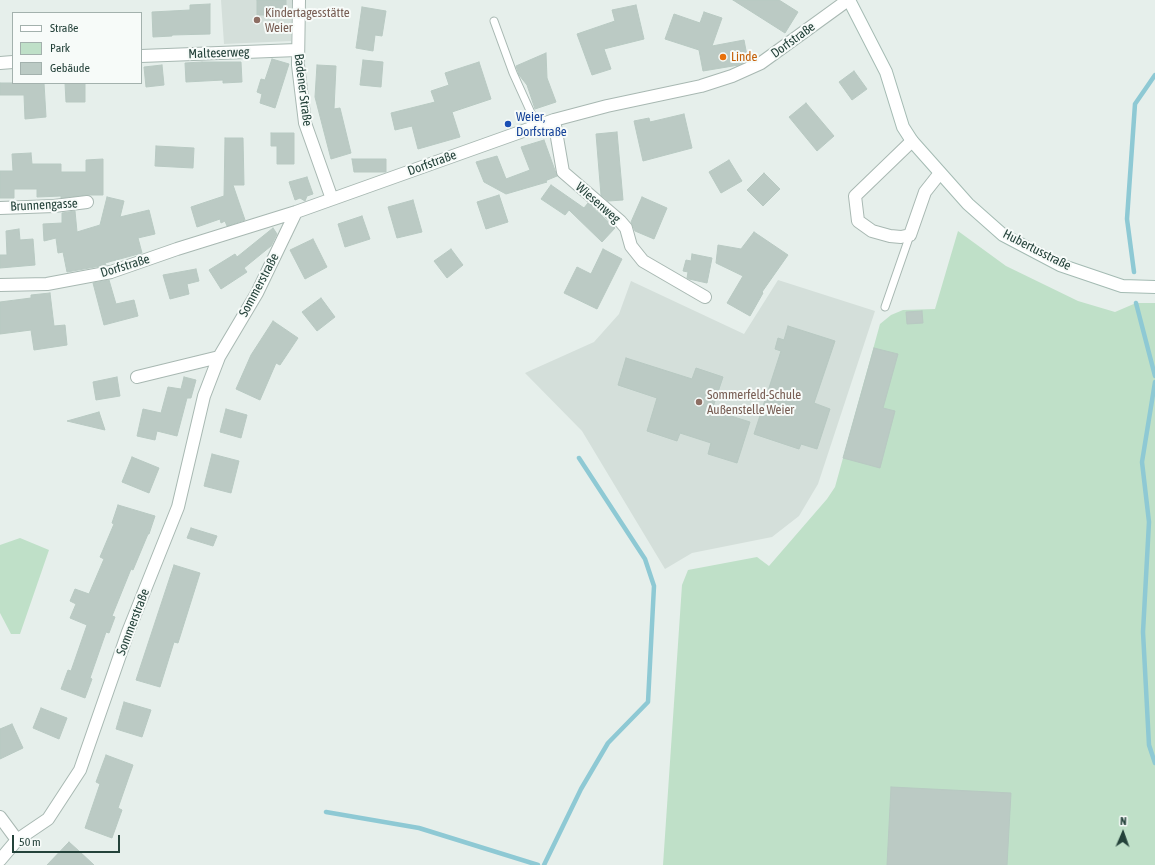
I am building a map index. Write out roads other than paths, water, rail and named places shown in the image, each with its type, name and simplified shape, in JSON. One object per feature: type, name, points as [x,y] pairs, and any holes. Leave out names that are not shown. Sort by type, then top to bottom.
[{"type":"street","name":"Badener Straße","points":[[298,0],[297,50],[305,123],[332,199]]},
{"type":"street","name":"Dorfstraße","points":[[0,285],[47,284],[111,272],[177,249],[296,212],[554,120],[607,106],[701,86],[732,76],[761,63],[848,0]]},
{"type":"street","name":"Hubertusstraße","points":[[848,0],[886,72],[903,127],[912,141],[968,204],[1003,235],[1060,265],[1122,286],[1155,287]]},
{"type":"street","name":"Malteserweg","points":[[142,56],[297,50]]},
{"type":"street","points":[[0,63],[12,62]]},
{"type":"street","name":"Wiesenweg","points":[[554,120],[563,172],[620,221],[626,228],[631,246],[643,261],[705,297]]},
{"type":"street","points":[[912,141],[855,196],[858,221],[872,231],[890,236],[901,237],[910,235],[925,192],[940,173]]},
{"type":"street","name":"Brunnengasse","points":[[0,208],[54,206],[87,202]]},
{"type":"street","name":"Sommerstraße","points":[[0,860],[17,840],[48,819],[80,770],[128,632],[178,507],[204,396],[220,357],[257,293],[296,212]]},
{"type":"street","points":[[137,377],[220,357]]},
{"type":"street","points":[[0,817],[17,840]]},
{"type":"lane","points":[[494,21],[513,73],[537,126]]},
{"type":"lane","points":[[885,307],[910,235]]},
{"type":"waterway","points":[[1134,272],[1127,219],[1135,104],[1155,75]]},
{"type":"waterway","points":[[1136,303],[1155,376]]},
{"type":"waterway","points":[[1155,382],[1142,462],[1149,522],[1143,632],[1149,745],[1155,763]]},
{"type":"waterway","points":[[544,865],[581,789],[608,743],[648,702],[654,586],[645,559],[579,458]]},
{"type":"waterway","points":[[326,812],[419,828],[538,865]]},
{"type":"place","name":"Kindertagesstätte Weier","points":[[257,20]]},
{"type":"place","name":"Linde","points":[[723,57]]},
{"type":"place","name":"Weier, Dorfstraße","points":[[508,124]]},
{"type":"place","name":"Sommerfeld-Schule Außenstelle Weier","points":[[699,402]]}]
